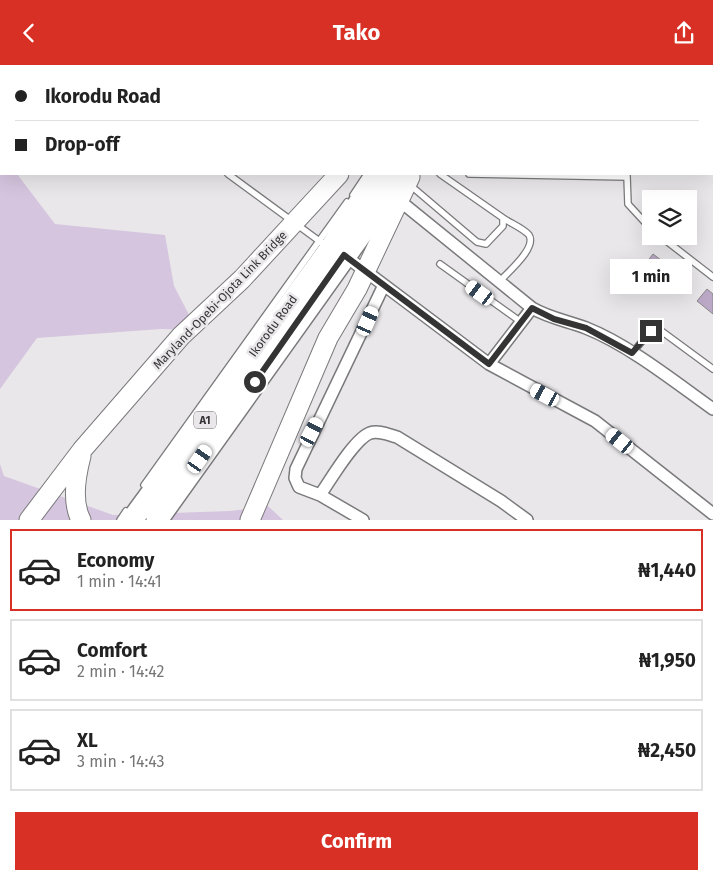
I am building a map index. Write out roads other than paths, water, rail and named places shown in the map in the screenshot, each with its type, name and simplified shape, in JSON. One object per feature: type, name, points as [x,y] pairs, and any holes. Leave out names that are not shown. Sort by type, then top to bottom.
[{"type":"highway","name":"Ikorodu Road","points":[[345,258],[359,203],[402,182]]},
{"type":"highway","name":"Ikorodu Road","points":[[132,512],[279,321],[345,258],[402,182]]},
{"type":"highway","name":"Ikorodu Road","points":[[157,520],[279,321]]},
{"type":"main road","name":"Maryland-Opebi-Ojota Link Bridge","points":[[29,520],[82,450],[181,336],[242,279],[338,175]]},
{"type":"main road","name":"Ikorodu Road","points":[[359,203],[367,175]]},
{"type":"main road","points":[[250,520],[328,338],[345,258]]},
{"type":"main road","name":"Maryland-Opebi-Ojota Link Bridge","points":[[81,520],[78,513],[76,479],[82,450]]},
{"type":"street","points":[[402,182],[499,282],[532,308],[554,319],[586,328],[632,353],[713,409]]},
{"type":"street","points":[[345,258],[489,364],[595,421],[713,514]]},
{"type":"street","points":[[364,520],[320,495],[299,487],[295,478],[296,469],[383,287]]},
{"type":"street","points":[[489,364],[532,308]]},
{"type":"street","points":[[320,495],[360,439],[370,433],[384,433],[398,437],[501,501],[527,520]]},
{"type":"lane","points":[[229,175],[345,258],[367,175]]},
{"type":"lane","points":[[441,175],[528,234],[531,241],[530,248],[499,282]]},
{"type":"lane","points":[[627,175],[628,205],[642,220]]},
{"type":"lane","points":[[378,228],[402,182],[480,243],[486,244],[503,226],[503,218]]},
{"type":"lane","points":[[672,245],[713,277]]},
{"type":"lane","points":[[440,264],[521,322]]},
{"type":"lane","points":[[142,488],[279,321]]},
{"type":"lane","points":[[632,353],[651,331],[660,330],[713,369]]},
{"type":"lane","points":[[120,520],[132,512]]}]
